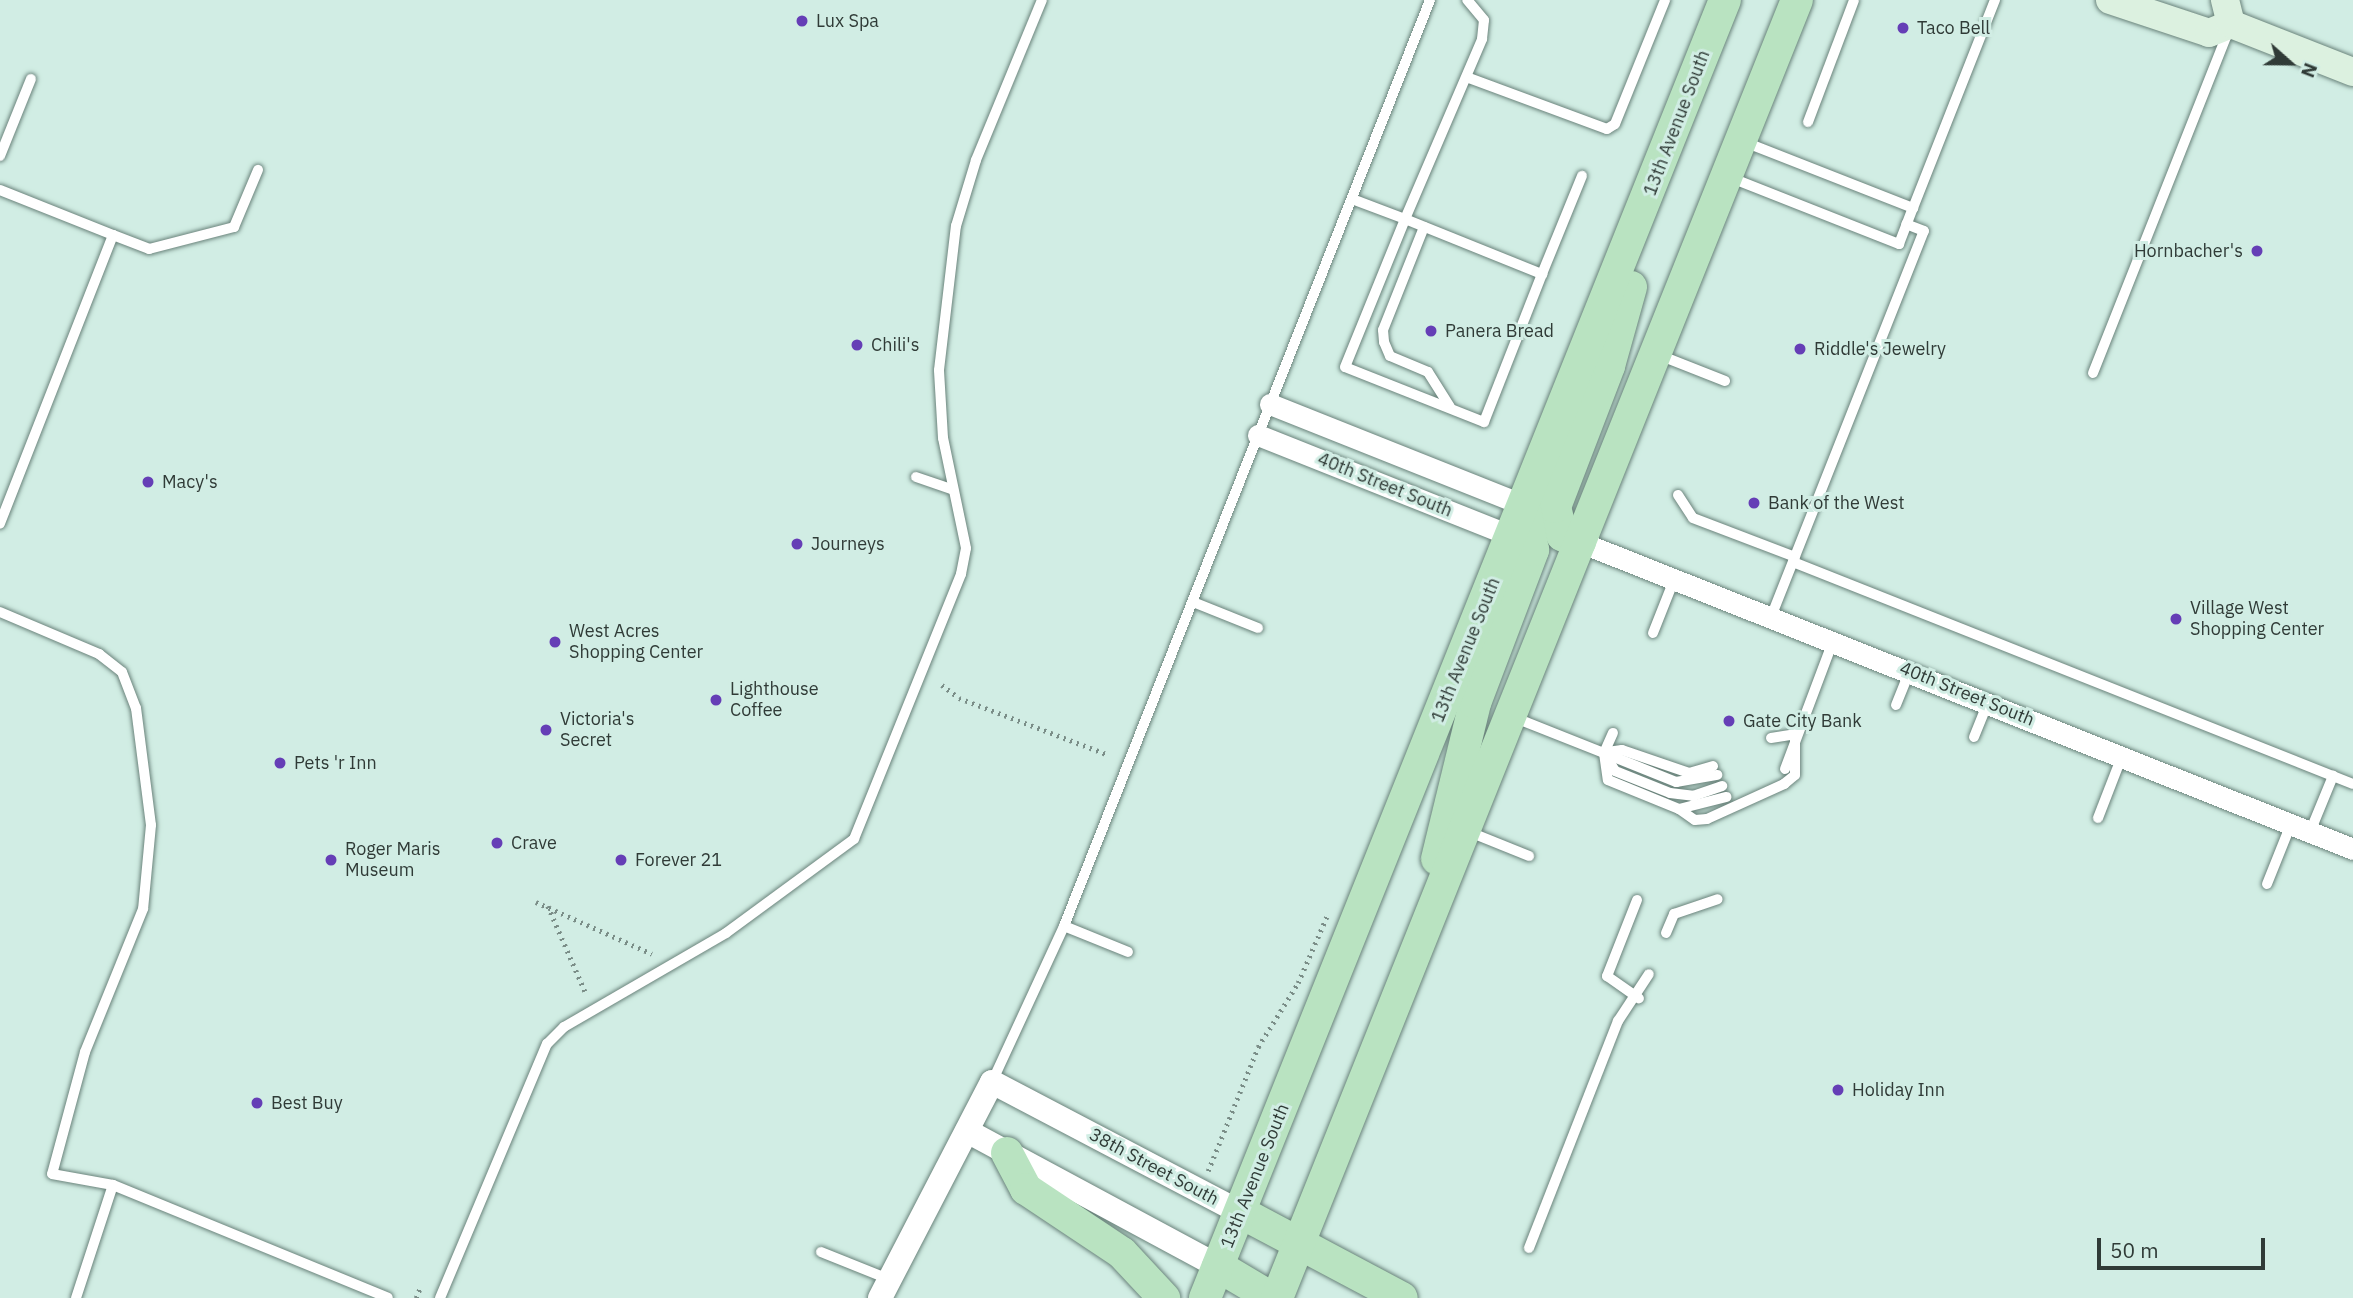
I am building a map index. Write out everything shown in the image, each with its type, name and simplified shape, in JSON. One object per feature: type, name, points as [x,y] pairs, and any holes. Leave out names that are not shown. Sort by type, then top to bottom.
[{"type":"main road","name":"13th Avenue South","points":[[1205,1298],[1652,187],[1724,0]]},
{"type":"main road","points":[[1277,1298],[1797,0]]},
{"type":"main road","points":[[2110,0],[2209,33],[2232,8],[2353,72]]},
{"type":"main road","points":[[1580,542],[1562,535],[1555,507],[1609,366],[1652,187]]},
{"type":"main road","points":[[1416,953],[1475,703],[1533,550],[1524,505]]},
{"type":"main road","points":[[1007,1153],[1026,1189],[1122,1253],[1164,1298]]},
{"type":"main road","name":"38th Street South","points":[[1240,1212],[1402,1298]]},
{"type":"main road","points":[[1218,1266],[1272,1298]]},
{"type":"street","points":[[1270,404],[1524,505]]},
{"type":"street","name":"40th Street South","points":[[1258,435],[1512,536]]},
{"type":"street","name":"40th Street South","points":[[1580,542],[1833,640],[2353,849]]},
{"type":"street","points":[[884,1289],[992,1082]]},
{"type":"street","name":"38th Street South","points":[[992,1082],[1240,1212]]},
{"type":"street","points":[[967,1131],[1218,1266]]},
{"type":"lane","points":[[440,1298],[547,1044],[564,1027],[726,933],[854,839],[961,574],[966,548],[953,490],[939,370],[956,226],[976,160],[1042,0]]},
{"type":"lane","points":[[992,1082],[1064,926],[1430,0]]},
{"type":"lane","points":[[1469,78],[1596,128],[1615,124],[1665,0]]},
{"type":"lane","points":[[1808,122],[1854,0]]},
{"type":"lane","points":[[1726,176],[1899,244],[1995,0]]},
{"type":"lane","points":[[1473,1],[1484,20],[1482,39],[1469,78],[1405,219],[1345,367],[1484,422],[1582,176]]},
{"type":"lane","points":[[2093,373],[2232,8]]},
{"type":"lane","points":[[0,156],[32,79]]},
{"type":"lane","points":[[1740,140],[1913,208]]},
{"type":"lane","points":[[0,190],[149,249],[234,227],[258,170]]},
{"type":"lane","points":[[1352,199],[1542,274]]},
{"type":"lane","points":[[1771,617],[1924,231],[1906,224]]},
{"type":"lane","points":[[1424,227],[1383,330],[1384,342],[1390,356],[1428,372],[1452,409]]},
{"type":"lane","points":[[0,524],[113,235]]},
{"type":"lane","points":[[1655,353],[1724,381]]},
{"type":"lane","points":[[916,477],[953,490]]},
{"type":"lane","points":[[1678,495],[1693,518],[2353,784]]},
{"type":"lane","points":[[1653,633],[1674,580]]},
{"type":"lane","points":[[1193,602],[1258,628]]},
{"type":"lane","points":[[0,612],[100,654],[122,672],[136,708],[150,825],[143,909],[85,1052],[52,1174],[113,1185],[388,1298]]},
{"type":"lane","points":[[1785,769],[1795,734],[1833,640]]},
{"type":"lane","points":[[1896,705],[1910,671]]},
{"type":"lane","points":[[1974,737],[1988,703]]},
{"type":"lane","points":[[1510,716],[1604,753],[1622,750],[1689,773],[1715,770]]},
{"type":"lane","points":[[1613,733],[1604,753],[1608,780],[1679,809],[1695,820],[1707,819],[1784,784],[1795,775],[1795,734]]},
{"type":"lane","points":[[1773,742],[1795,734]]},
{"type":"lane","points":[[1780,758],[1795,734]]},
{"type":"lane","points":[[1604,753],[1615,771],[1670,793],[1693,796],[1724,792],[1679,809]]},
{"type":"lane","points":[[2098,818],[2122,756]]},
{"type":"lane","points":[[2267,884],[2333,776]]},
{"type":"lane","points":[[1465,830],[1529,856]]},
{"type":"lane","points":[[1637,900],[1607,976],[1639,998]]},
{"type":"lane","points":[[1666,933],[1674,914],[1718,900]]},
{"type":"lane","points":[[1064,926],[1128,952]]},
{"type":"lane","points":[[1529,1248],[1618,1021],[1639,998],[1649,974]]},
{"type":"lane","points":[[76,1298],[113,1185]]},
{"type":"lane","points":[[821,1252],[884,1289]]},
{"type":"path","points":[[942,685],[959,698],[1109,755]]},
{"type":"path","points":[[536,902],[652,954]]},
{"type":"path","points":[[548,906],[585,991]]},
{"type":"path","points":[[1210,1165],[1258,1047],[1298,983],[1329,910]]},
{"type":"path","points":[[416,1298],[421,1288]]},
{"type":"place","name":"Lux Spa","points":[[802,21]]},
{"type":"place","name":"Taco Bell","points":[[1903,28]]},
{"type":"place","name":"Hornbacher's","points":[[2257,251]]},
{"type":"place","name":"Panera Bread","points":[[1431,331]]},
{"type":"place","name":"Chili's","points":[[857,345]]},
{"type":"place","name":"Riddle's Jewelry","points":[[1800,349]]},
{"type":"place","name":"Macy's","points":[[148,482]]},
{"type":"place","name":"Bank of the West","points":[[1754,503]]},
{"type":"place","name":"Journeys","points":[[797,544]]},
{"type":"place","name":"Village West Shopping Center","points":[[2176,619]]},
{"type":"place","name":"West Acres Shopping Center","points":[[555,642]]},
{"type":"place","name":"Lighthouse Coffee","points":[[716,700]]},
{"type":"place","name":"Gate City Bank","points":[[1729,721]]},
{"type":"place","name":"Victoria's Secret","points":[[546,730]]},
{"type":"place","name":"Pets 'r Inn","points":[[280,763]]},
{"type":"place","name":"Crave","points":[[497,843]]},
{"type":"place","name":"Roger Maris Museum","points":[[331,860]]},
{"type":"place","name":"Forever 21","points":[[621,860]]},
{"type":"place","name":"Holiday Inn","points":[[1838,1090]]},
{"type":"place","name":"Best Buy","points":[[257,1103]]}]
